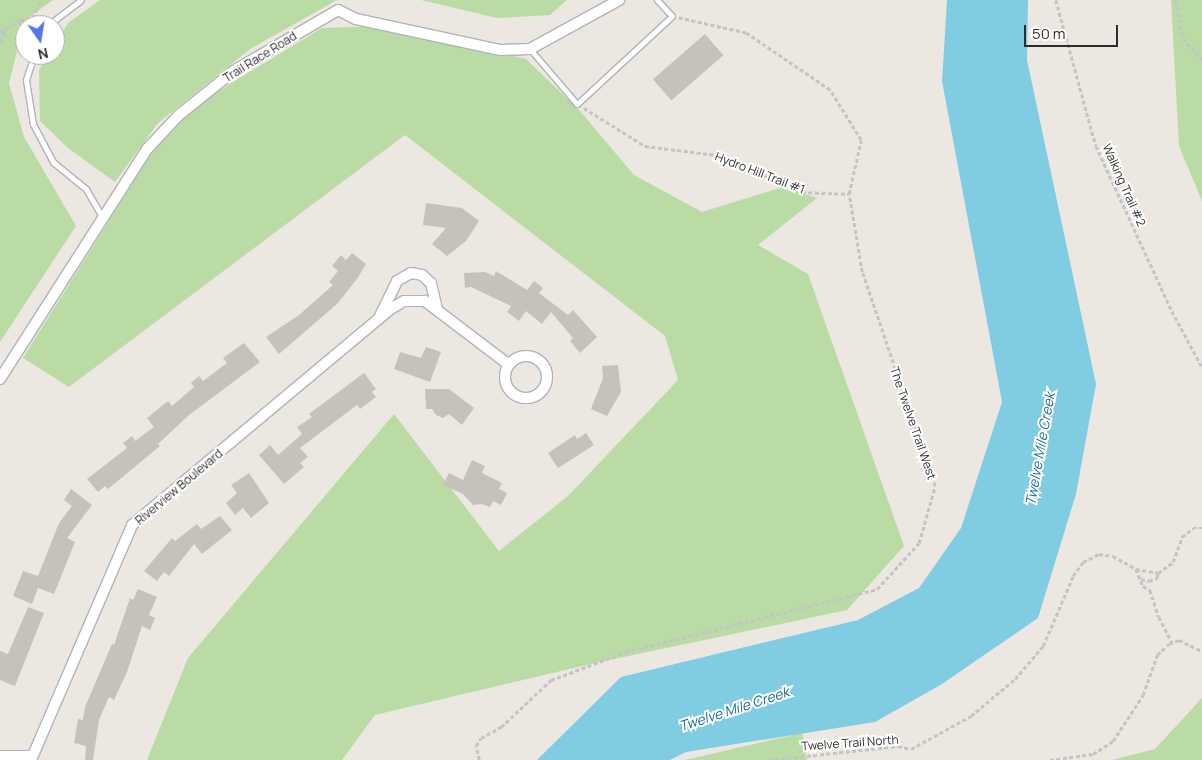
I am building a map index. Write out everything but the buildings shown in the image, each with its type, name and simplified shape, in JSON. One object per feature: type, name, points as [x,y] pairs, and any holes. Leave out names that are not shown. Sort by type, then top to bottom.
[{"type":"street","name":"Trail Race Road","points":[[0,379],[148,148],[179,115],[235,70],[338,10],[356,19],[501,50],[530,49],[619,0]]},
{"type":"street","name":"Riverview Boulevard","points":[[376,323],[397,281],[411,273],[422,275],[431,283],[437,310]]},
{"type":"street","name":"Riverview Boulevard","points":[[31,758],[132,525],[394,306],[408,300],[425,301],[508,364]]},
{"type":"street","points":[[521,356],[540,360],[546,371],[543,389],[525,398],[512,394],[505,382],[508,364],[521,356]]},
{"type":"street","points":[[0,756],[31,758]]},
{"type":"lane","points":[[61,15],[81,0]]},
{"type":"lane","points":[[530,49],[577,104],[672,16],[657,0]]},
{"type":"lane","points":[[31,65],[26,80],[33,124],[53,162],[86,188],[103,218]]},
{"type":"path","points":[[34,15],[41,0]]},
{"type":"path","name":"Walking Trail #2","points":[[1056,0],[1096,146],[1172,311],[1202,367]]},
{"type":"path","points":[[1176,0],[1183,38],[1202,60]]},
{"type":"path","name":"The Twelve Trail West","points":[[479,760],[476,746],[480,738],[501,727],[551,680],[625,652],[876,589],[919,543],[934,486],[862,272],[848,194],[861,140],[830,90],[746,33],[672,16]]},
{"type":"path","points":[[0,32],[15,24]]},
{"type":"path","points":[[0,42],[8,26]]},
{"type":"path","name":"Hydro Hill Trail #1","points":[[577,104],[644,146],[716,155],[802,192],[848,194]]},
{"type":"path","points":[[1141,579],[1149,581],[1157,578],[1158,573],[1173,562],[1182,537],[1193,528],[1202,528]]},
{"type":"path","name":"Twelve Trail North","points":[[768,760],[898,746],[910,749],[971,716],[1015,678],[1043,646],[1073,576],[1083,562],[1099,554],[1112,556],[1136,569],[1158,573]]},
{"type":"path","points":[[1136,569],[1143,586],[1150,590],[1159,617],[1172,643]]},
{"type":"path","points":[[1050,760],[1093,754],[1113,741],[1144,694],[1157,655],[1172,643],[1187,642],[1202,651]]},
{"type":"green space","points":[[0,0],[53,0],[32,15],[15,15],[15,59],[9,83],[24,137],[76,226],[0,342]]},
{"type":"green space","points":[[100,0],[337,0],[250,49],[158,123],[115,182],[68,148],[40,121],[39,70],[42,65],[65,65],[65,28],[68,23]]},
{"type":"green space","points":[[421,0],[567,0],[550,15],[497,18]]},
{"type":"green space","points":[[1171,0],[1202,0],[1202,201],[1179,146]]},
{"type":"green space","points":[[386,26],[526,59],[580,111],[634,175],[702,212],[783,187],[817,198],[758,245],[808,274],[904,546],[847,610],[595,663],[375,715],[342,760],[147,760],[188,658],[394,414],[499,551],[568,496],[678,380],[665,336],[405,135],[69,387],[23,358],[150,155],[200,102],[322,28]]},
{"type":"green space","points":[[1202,698],[1202,760],[1112,760],[1155,749]]},
{"type":"green space","points":[[802,733],[807,760],[685,760]]},
{"type":"water","name":"Twelve Mile Creek","points":[[947,0],[1028,0],[1027,60],[1096,384],[1076,494],[1038,618],[942,684],[875,722],[686,752],[670,760],[537,760],[621,677],[858,620],[919,588],[961,528],[1002,402],[942,81]]}]
